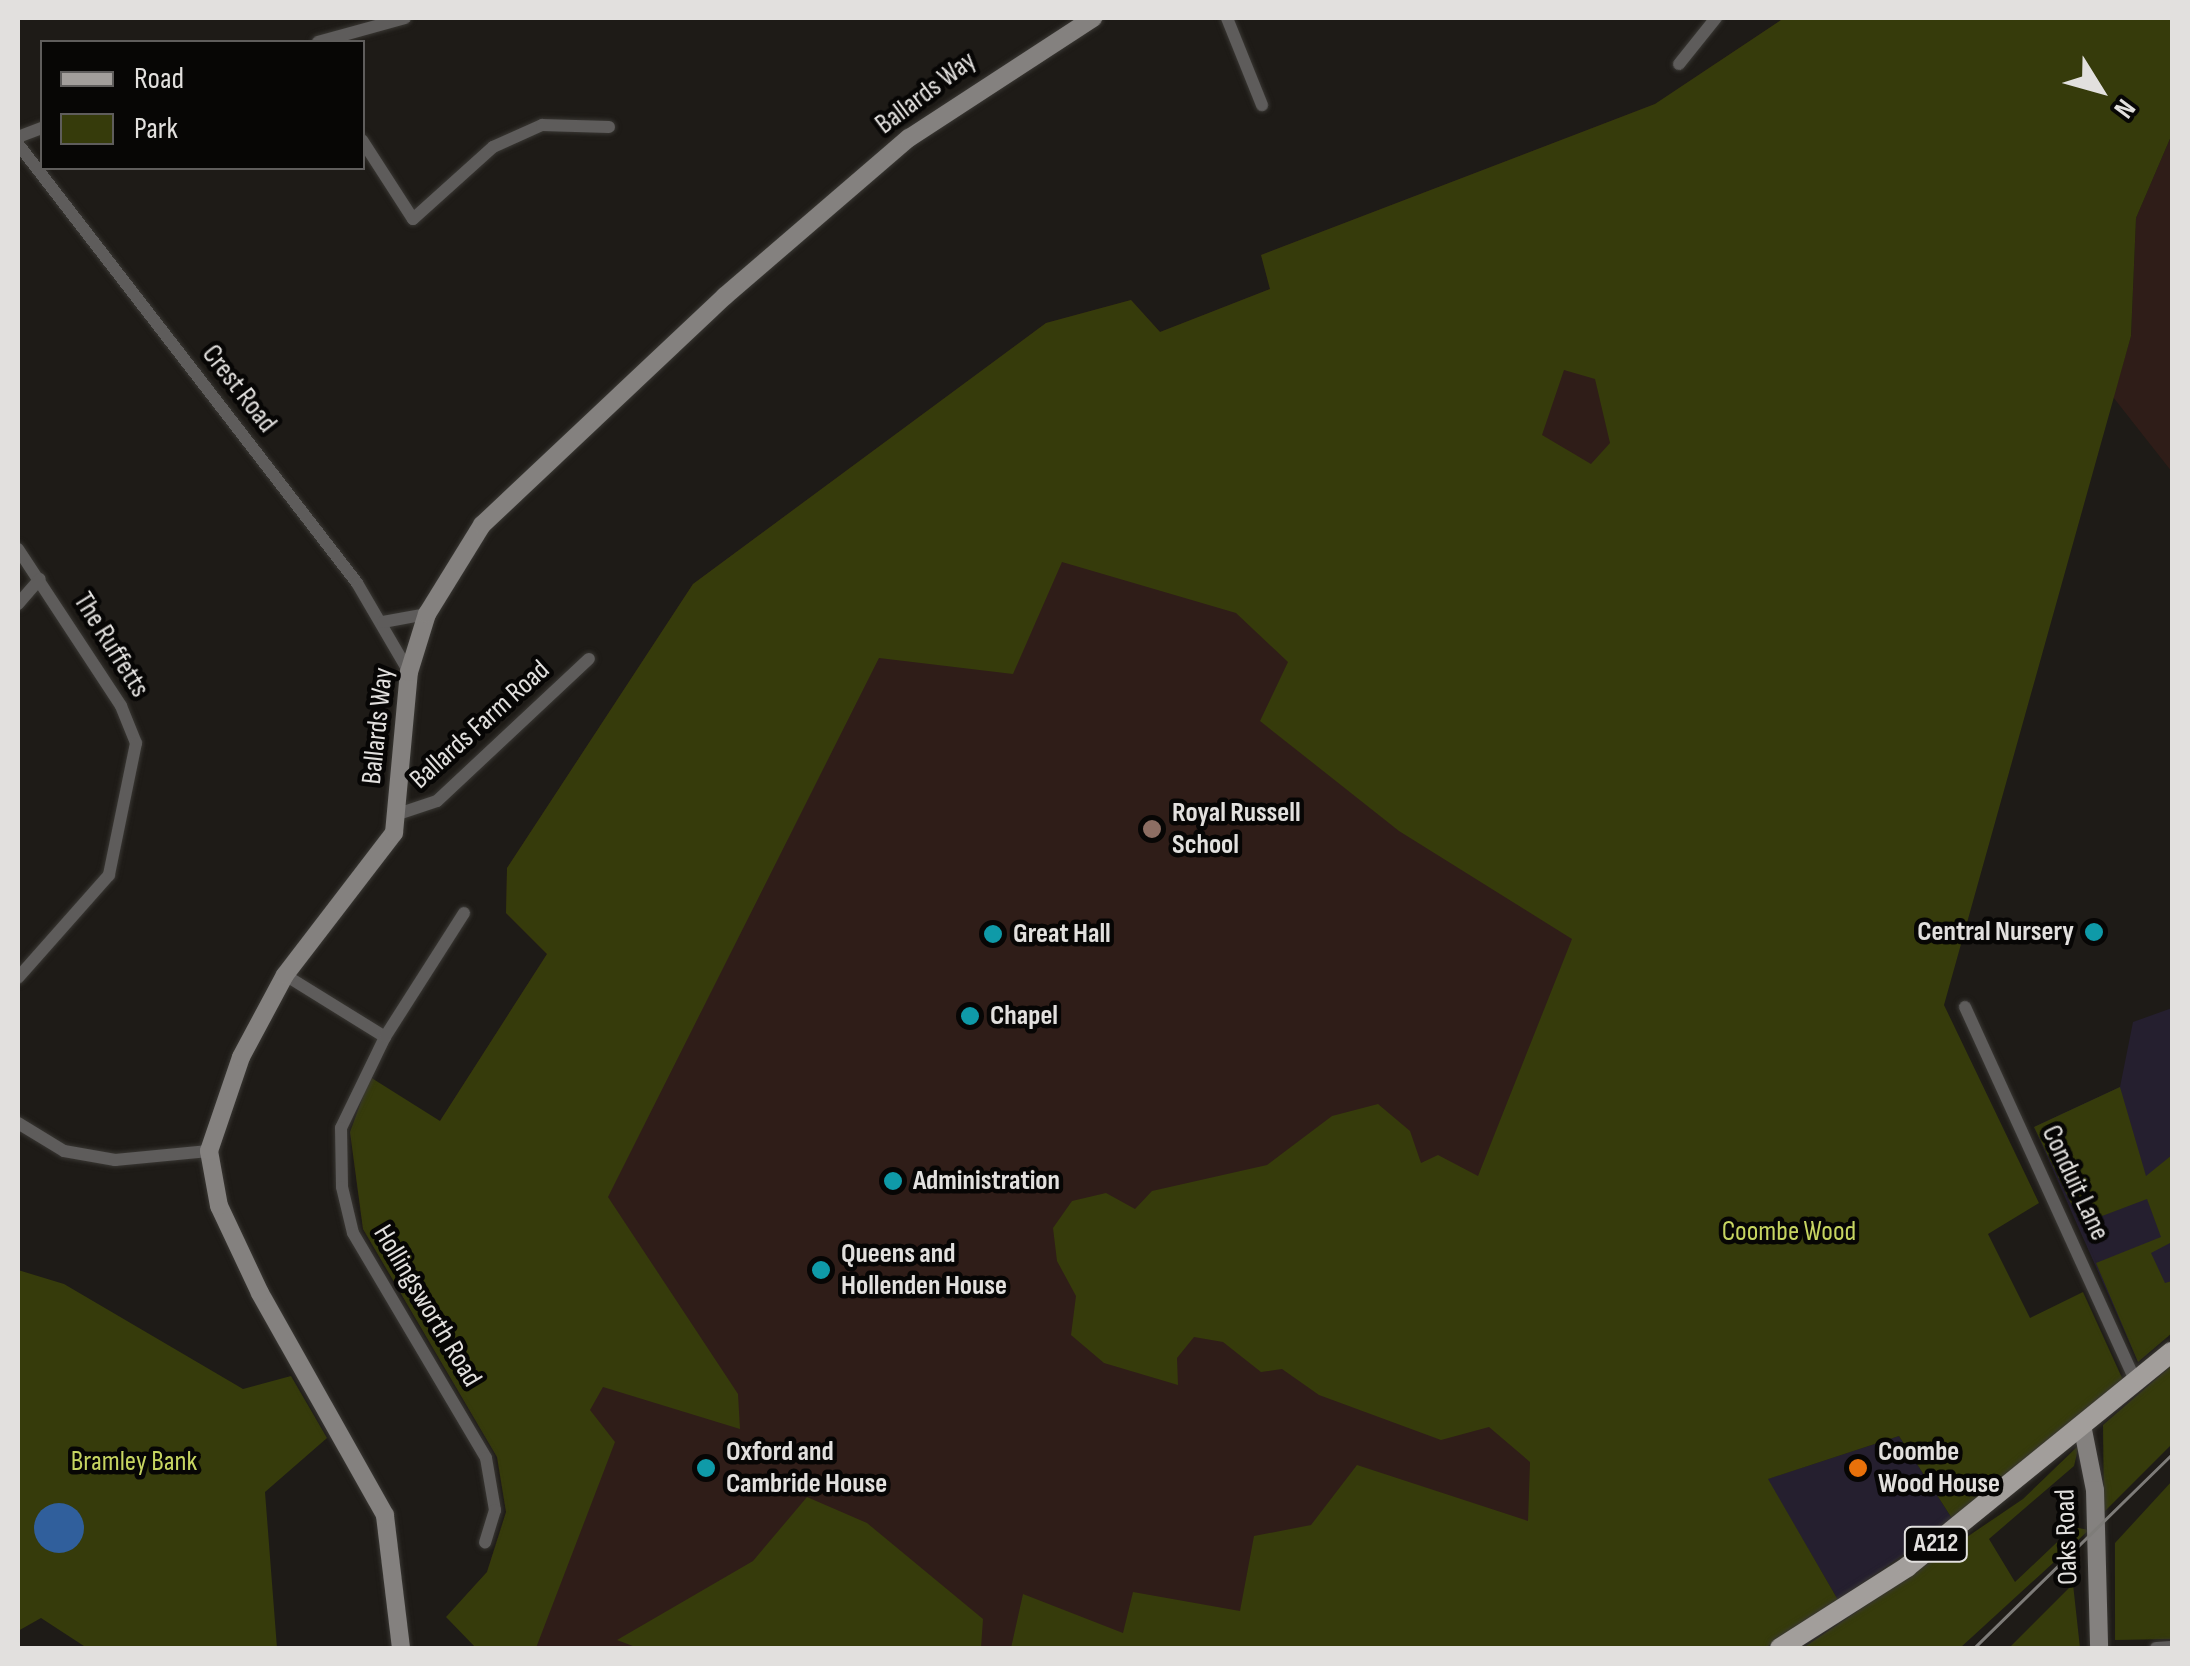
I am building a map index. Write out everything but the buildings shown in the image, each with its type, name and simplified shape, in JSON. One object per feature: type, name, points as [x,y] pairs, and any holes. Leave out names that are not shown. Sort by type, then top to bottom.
[{"type":"main road","name":"A212","points":[[1780,1648],[1907,1567],[2172,1352]]},
{"type":"street","points":[[325,40],[405,18]]},
{"type":"street","name":"Ballards Way","points":[[402,1648],[400,1582],[385,1516],[260,1293],[219,1206],[209,1151],[241,1057],[285,975],[394,833],[409,672],[427,614],[482,524],[725,296],[908,138],[1092,18]]},
{"type":"street","points":[[1227,18],[1262,106]]},
{"type":"street","points":[[1679,64],[1716,18]]},
{"type":"street","points":[[365,145],[413,218],[493,147],[542,125],[609,127]]},
{"type":"street","name":"Crest Road","points":[[18,140],[40,169]]},
{"type":"street","name":"Crest Road","points":[[41,170],[383,622],[409,672]]},
{"type":"street","name":"The Ruffetts","points":[[18,549],[131,724],[135,767],[109,875],[18,978]]},
{"type":"street","points":[[18,604],[40,580]]},
{"type":"street","points":[[383,622],[427,614]]},
{"type":"street","name":"Ballards Farm Road","points":[[398,814],[437,800],[589,659]]},
{"type":"street","name":"Hollingsworth Road","points":[[464,913],[385,1037],[341,1128],[342,1186],[352,1234],[486,1458],[495,1510],[484,1542]]},
{"type":"street","points":[[285,975],[385,1037]]},
{"type":"street","name":"Conduit Lane","points":[[1966,1007],[2136,1383]]},
{"type":"street","points":[[18,1123],[64,1151],[115,1160],[209,1151]]},
{"type":"street","name":"Oaks Road","points":[[2082,1425],[2095,1490],[2099,1648]]},
{"type":"street","points":[[2156,1648],[2172,1647]]},
{"type":"shaded area","name":"Royal Russell School","points":[[1784,18],[2172,18],[1628,1648],[505,1648],[466,1595],[487,1572],[506,1512],[497,1457],[363,1229],[350,1132],[440,1121],[547,954],[506,913],[507,868],[693,584],[1046,323],[1131,300],[1160,332],[1270,289],[1261,255],[1655,104]]},
{"type":"shaded area","points":[[2172,134],[2172,472],[2113,397],[2131,336],[2136,218]]},
{"type":"shaded area","points":[[2172,1008],[2172,1332],[2138,1362],[2034,1127],[2120,1087],[2133,1022]]},
{"type":"shaded area","points":[[1899,1436],[1953,1520],[1838,1600],[1767,1479]]},
{"type":"green space","name":"Royal Russell School","points":[[1784,18],[2172,18],[2172,134],[2136,218],[2131,336],[1944,1005],[2039,1203],[1988,1234],[2030,1318],[2083,1292],[2123,1380],[1953,1520],[1899,1436],[1768,1479],[1838,1600],[1765,1648],[1011,1648],[1023,1594],[1123,1633],[1133,1592],[1240,1611],[1254,1536],[1311,1525],[1357,1465],[1528,1521],[1530,1462],[1489,1427],[1441,1440],[1319,1395],[1282,1369],[1261,1372],[1223,1342],[1194,1337],[1177,1358],[1178,1385],[1104,1363],[1071,1335],[1076,1296],[1057,1261],[1053,1228],[1072,1201],[1106,1193],[1135,1209],[1152,1191],[1267,1165],[1332,1116],[1378,1104],[1410,1131],[1421,1163],[1438,1155],[1478,1176],[1572,939],[1399,831],[1260,721],[1288,662],[1236,613],[1062,562],[1013,674],[879,658],[608,1197],[738,1394],[740,1429],[603,1387],[590,1410],[615,1442],[536,1648],[476,1648],[446,1617],[487,1572],[506,1512],[497,1457],[363,1229],[350,1132],[370,1077],[440,1121],[547,954],[506,913],[507,868],[693,584],[1046,323],[1131,300],[1160,332],[1270,289],[1261,255],[1655,104]],"holes":[[[1564,370],[1595,379],[1610,443],[1591,464],[1542,435]]]},
{"type":"green space","points":[[2120,1087],[2146,1176],[2172,1155],[2172,1242],[2151,1253],[2165,1283],[2172,1281],[2172,1333],[2138,1362],[2096,1263],[2161,1237],[2147,1199],[2081,1224],[2034,1127]]},
{"type":"green space","name":"Bramley Bank","points":[[18,1270],[64,1284],[243,1389],[291,1376],[327,1438],[265,1492],[277,1648],[87,1648],[41,1618],[18,1631]]},
{"type":"green space","points":[[2172,1365],[2172,1444],[2104,1512],[2103,1425]]},
{"type":"green space","points":[[2079,1445],[2074,1466],[1989,1539],[2015,1582],[2073,1527],[2089,1530],[1960,1648],[1803,1648],[2023,1499]]},
{"type":"green space","points":[[2172,1481],[2172,1639],[2115,1640],[2115,1543]]},
{"type":"green space","points":[[807,1497],[867,1523],[983,1619],[981,1648],[638,1648],[617,1640],[753,1561]]},
{"type":"green space","points":[[2073,1584],[2080,1648],[2009,1648]]},
{"type":"water","points":[[59,1503],[77,1510],[84,1528],[77,1546],[59,1553],[41,1546],[34,1528],[41,1510]]},
{"type":"tram line","points":[[1974,1648],[2172,1454]]},
{"type":"place","name":"Royal Russell School","points":[[1152,829]]},
{"type":"place","name":"Central Nursery","points":[[2094,932]]},
{"type":"place","name":"Great Hall","points":[[993,934]]},
{"type":"place","name":"Chapel","points":[[970,1016]]},
{"type":"place","name":"Administration","points":[[893,1181]]},
{"type":"place","name":"Queens and Hollenden House","points":[[821,1270]]},
{"type":"place","name":"Oxford and Cambride House","points":[[706,1468]]},
{"type":"place","name":"Coombe Wood House","points":[[1858,1468]]},
{"type":"park label","name":"Coombe Wood","points":[[1789,1232]]}]
